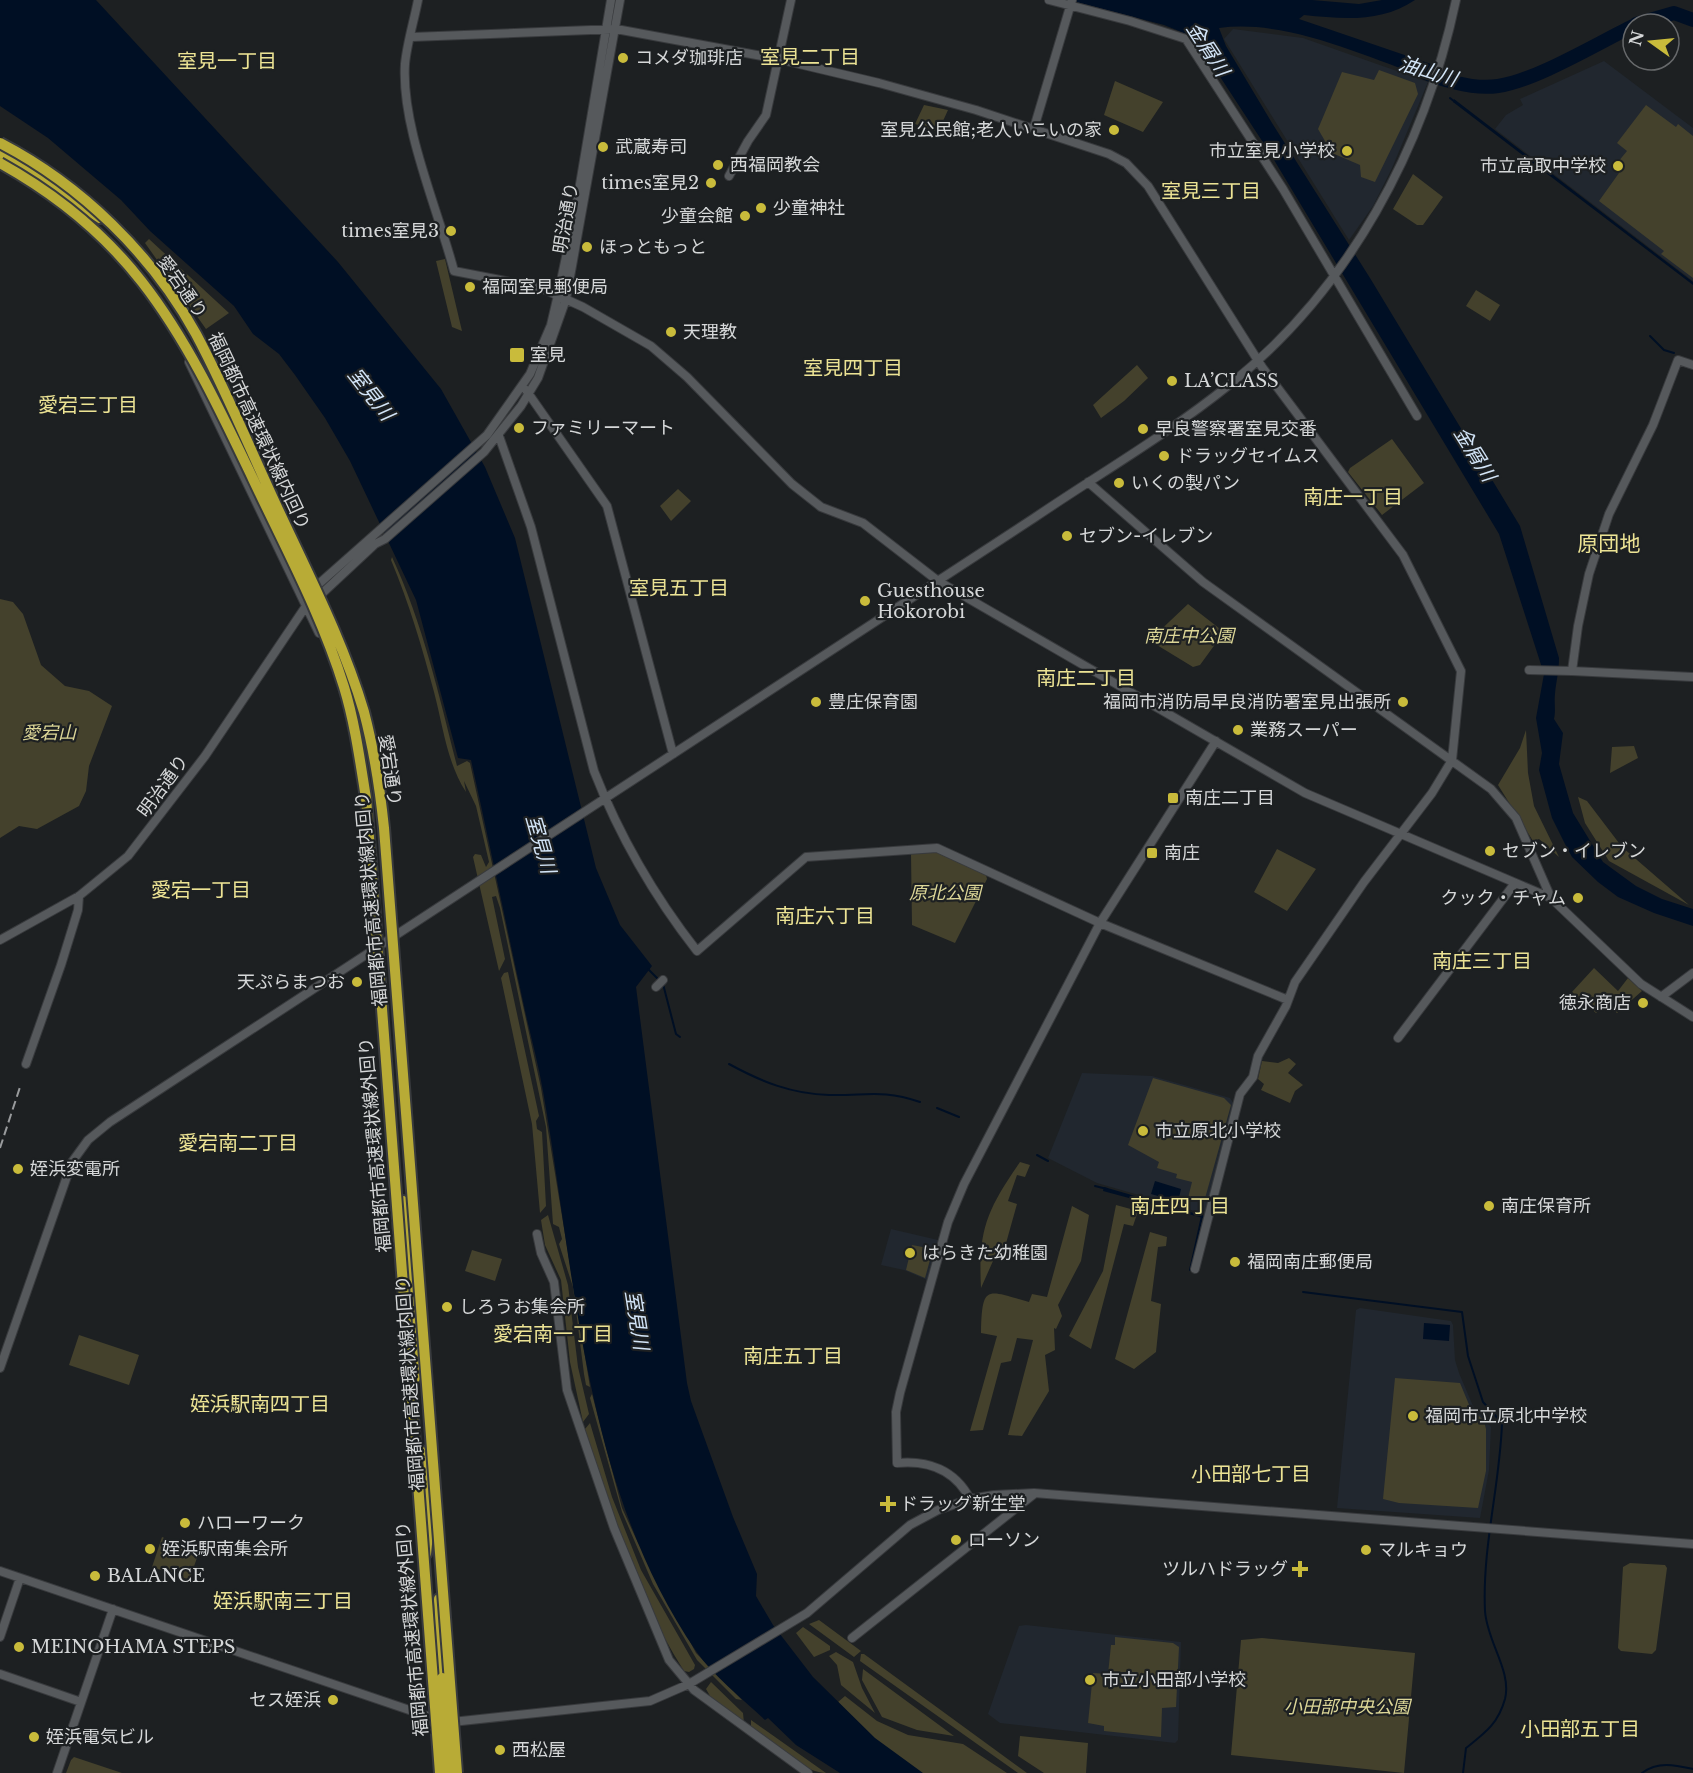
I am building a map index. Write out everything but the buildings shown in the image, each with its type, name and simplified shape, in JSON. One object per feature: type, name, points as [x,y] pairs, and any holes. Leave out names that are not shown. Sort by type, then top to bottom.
[{"type":"highway","name":"福岡都市高速環状線内回り","points":[[0,143],[47,171],[98,212],[143,259],[174,300],[216,374],[329,621],[354,683],[370,738],[381,797],[433,1518],[440,1552],[456,1773]]},
{"type":"highway","points":[[0,152],[109,223]]},
{"type":"highway","name":"福岡都市高速環状線外回り","points":[[0,162],[39,186],[74,213],[119,255],[154,299],[198,370],[288,554],[337,669],[357,741],[366,798],[439,1773]]},
{"type":"highway","points":[[380,994],[390,1053],[419,1443],[433,1518],[449,1773]]},
{"type":"highway","points":[[425,1561],[433,1518]]},
{"type":"street","points":[[418,0],[405,63],[407,100],[419,152],[454,271],[541,288],[566,299],[651,346],[687,377],[810,500],[821,507],[862,523],[938,581],[1305,793],[1551,898],[1641,984],[1693,1017]]},
{"type":"street","name":"明治通り","points":[[0,940],[78,896],[104,877],[146,835],[205,756],[307,606],[314,586],[477,444],[523,387],[551,325],[558,295],[611,0]]},
{"type":"street","name":"明治通り","points":[[307,606],[375,544],[385,539],[480,455],[499,436],[529,393],[548,353],[566,299],[620,0]]},
{"type":"street","points":[[729,176],[747,141],[766,115],[791,0]]},
{"type":"street","points":[[1049,0],[1071,3],[1186,39],[1283,189],[1417,416]]},
{"type":"street","points":[[0,1368],[72,1162],[88,1140],[110,1122],[1182,420],[1258,360],[1296,321],[1333,275],[1353,248],[1399,170],[1433,86],[1456,0]]},
{"type":"street","points":[[1034,128],[1071,3]]},
{"type":"street","points":[[411,38],[616,29],[778,59],[879,83],[1034,128],[1109,154],[1137,174],[1148,186],[1258,360],[1402,555],[1461,671],[1452,760],[1432,793],[1399,834],[1295,982],[1258,1056],[1253,1077],[1240,1094],[1195,1269]]},
{"type":"street","name":"愛宕通り","points":[[0,143],[53,175],[109,223],[159,276],[181,307],[220,375],[357,684],[370,735],[380,794],[422,1325],[431,1402],[456,1773]]},
{"type":"street","name":"愛宕通り","points":[[0,162],[42,188],[98,233],[146,288],[183,347],[334,666],[356,733],[366,794],[406,1326],[410,1425],[425,1561],[433,1717],[439,1773]]},
{"type":"street","points":[[1567,670],[1589,574],[1608,514],[1653,425],[1678,360],[1693,365]]},
{"type":"street","points":[[523,387],[607,506],[673,754]]},
{"type":"street","points":[[499,436],[531,527],[601,801],[656,894],[697,951],[806,857],[937,848],[1100,923],[1288,1000]]},
{"type":"street","points":[[1088,482],[1194,575],[1491,789],[1516,818],[1551,898]]},
{"type":"street","points":[[1529,670],[1693,677]]},
{"type":"street","points":[[970,1499],[953,1475],[917,1462],[897,1463],[896,1412],[948,1222],[987,1137],[1100,923],[1216,741]]},
{"type":"street","points":[[1398,1038],[1515,883]]},
{"type":"street","points":[[26,1064],[78,910],[78,896]]},
{"type":"street","points":[[1661,998],[1693,973]]},
{"type":"street","points":[[656,987],[663,980]]},
{"type":"street","points":[[537,1234],[541,1253],[554,1282],[567,1390],[595,1476],[669,1660],[689,1684],[808,1773]]},
{"type":"street","points":[[852,1638],[1034,1493]]},
{"type":"street","points":[[0,1571],[452,1722],[650,1701],[689,1684],[807,1613],[910,1525],[938,1510],[970,1499],[994,1495],[1034,1493],[1693,1544]]},
{"type":"street","points":[[0,1637],[20,1578]]},
{"type":"street","points":[[57,1773],[112,1609]]},
{"type":"street","points":[[0,1674],[81,1702]]},
{"type":"shaded area","name":"市立室見小学校","points":[[1233,29],[1303,38],[1428,82],[1392,168],[1373,206],[1349,240],[1224,39]]},
{"type":"shaded area","name":"市立高取中学校","points":[[1604,61],[1693,128],[1693,281],[1495,129],[1506,115],[1523,105],[1520,99]]},
{"type":"shaded area","name":"市立原北小学校","points":[[1082,1073],[1152,1076],[1230,1098],[1234,1104],[1205,1214],[1097,1183],[1048,1158]]},
{"type":"shaded area","name":"はらきた幼稚園","points":[[891,1229],[938,1240],[927,1280],[904,1270],[881,1265]]},
{"type":"shaded area","name":"福岡市立原北中学校","points":[[1360,1308],[1451,1321],[1455,1360],[1459,1373],[1473,1406],[1491,1427],[1489,1470],[1480,1518],[1337,1508],[1356,1310]]},
{"type":"shaded area","name":"市立小田部小学校","points":[[1019,1626],[1181,1642],[1178,1740],[1175,1743],[1000,1723],[988,1714]]},
{"type":"green space","points":[[1379,70],[1415,83],[1418,94],[1375,182],[1361,177],[1360,165],[1332,153],[1318,129],[1342,72],[1374,80]]},
{"type":"green space","points":[[1115,81],[1163,102],[1143,132],[1104,115]]},
{"type":"green space","points":[[924,105],[948,110],[938,132],[915,124]]},
{"type":"green space","points":[[1646,105],[1676,127],[1678,124],[1693,136],[1693,278],[1661,254],[1664,251],[1599,201],[1619,173],[1613,168],[1627,151],[1617,143]]},
{"type":"green space","points":[[1413,174],[1443,197],[1423,225],[1417,225],[1393,209]]},
{"type":"green space","points":[[149,239],[229,313],[206,329],[145,243]]},
{"type":"green space","points":[[445,259],[462,331],[452,327],[436,261]]},
{"type":"green space","points":[[1476,290],[1500,305],[1490,321],[1466,306]]},
{"type":"green space","points":[[1137,365],[1148,378],[1124,401],[1101,418],[1093,405]]},
{"type":"green space","points":[[1392,439],[1424,483],[1382,515],[1348,472],[1350,468]]},
{"type":"green space","points":[[678,489],[691,501],[671,521],[660,506]]},
{"type":"green space","points":[[392,557],[413,608],[437,686],[457,766],[467,761],[470,763],[541,1088],[590,1387],[586,1385],[584,1374],[573,1287],[559,1244],[562,1239],[559,1227],[553,1224],[546,1127],[500,908],[496,896],[492,897],[505,959],[499,971],[473,857],[475,854],[481,855],[486,867],[489,862],[476,806],[464,781],[466,792],[454,769],[425,658],[391,560]]},
{"type":"green space","name":"愛宕山","points":[[0,599],[13,602],[23,614],[41,665],[65,686],[89,691],[112,706],[89,766],[86,791],[79,806],[37,829],[19,826],[0,838]]},
{"type":"green space","name":"南庄中公園","points":[[1188,604],[1224,632],[1200,665],[1193,667],[1152,642],[1151,639]]},
{"type":"green space","points":[[1526,730],[1528,773],[1534,806],[1559,857],[1539,839],[1533,841],[1498,785],[1520,748]]},
{"type":"green space","points":[[1634,746],[1638,758],[1610,773],[1612,747]]},
{"type":"green space","points":[[1578,797],[1587,801],[1622,847],[1689,905],[1609,861],[1585,823]]},
{"type":"green space","points":[[1277,849],[1316,869],[1287,911],[1254,892]]},
{"type":"green space","name":"原北公園","points":[[936,851],[986,875],[987,879],[955,943],[912,925],[911,854]]},
{"type":"green space","points":[[1594,968],[1618,991],[1628,978],[1642,991],[1617,1013],[1607,1004],[1596,1013],[1572,992]]},
{"type":"green space","points":[[508,972],[539,1116],[536,1121],[537,1129],[542,1132],[546,1206],[540,1213],[532,1124],[501,978],[504,973]]},
{"type":"green space","points":[[1289,1058],[1296,1064],[1288,1073],[1303,1085],[1295,1091],[1290,1103],[1261,1090],[1264,1084],[1258,1079],[1262,1061],[1278,1063]]},
{"type":"green space","points":[[1153,1078],[1224,1098],[1231,1105],[1204,1202],[1188,1198],[1192,1182],[1176,1178],[1177,1174],[1157,1168],[1159,1162],[1128,1145]]},
{"type":"green space","points":[[1020,1162],[1030,1165],[1025,1177],[1017,1175],[1008,1201],[1017,1204],[1003,1254],[997,1252],[981,1288],[981,1250],[987,1221],[992,1207]]},
{"type":"green space","points":[[1116,1205],[1138,1211],[1133,1226],[1124,1224],[1091,1349],[1069,1336],[1103,1271]]},
{"type":"green space","points":[[1072,1206],[1089,1215],[1081,1261],[1058,1305],[1062,1316],[1056,1329],[1054,1328],[1055,1350],[1045,1355],[1049,1391],[1022,1436],[1008,1435],[1033,1340],[1017,1338],[1011,1361],[1001,1363],[983,1430],[970,1431],[997,1336],[981,1333],[985,1298],[995,1294],[1029,1302],[1032,1294],[1047,1297]]},
{"type":"green space","points":[[548,1215],[568,1285],[578,1367],[589,1414],[583,1422],[570,1362],[561,1280],[545,1245],[541,1220]]},
{"type":"green space","points":[[1150,1232],[1167,1237],[1166,1246],[1158,1247],[1151,1301],[1161,1304],[1156,1352],[1134,1369],[1115,1359]]},
{"type":"green space","points":[[912,1245],[933,1249],[925,1278],[906,1270]]},
{"type":"green space","points":[[472,1250],[502,1259],[495,1281],[465,1271]]},
{"type":"green space","points":[[79,1335],[139,1355],[129,1385],[69,1365]]},
{"type":"green space","points":[[1395,1378],[1460,1383],[1470,1407],[1484,1421],[1486,1429],[1486,1471],[1478,1508],[1399,1503],[1383,1499]]},
{"type":"green space","points":[[592,1394],[622,1508],[638,1543],[696,1653],[742,1700],[736,1699],[697,1660],[653,1584],[622,1512],[590,1398]]},
{"type":"green space","points":[[590,1423],[612,1497],[641,1570],[695,1665],[694,1669],[689,1672],[684,1671],[667,1643],[639,1584],[585,1429]]},
{"type":"green space","points":[[162,1537],[199,1552],[190,1578],[152,1567]]},
{"type":"green space","points":[[1630,1563],[1665,1565],[1667,1568],[1656,1650],[1652,1654],[1621,1651],[1618,1648],[1623,1567]]},
{"type":"green space","points":[[819,1620],[861,1651],[854,1657],[809,1624]]},
{"type":"green space","points":[[803,1627],[830,1646],[830,1650],[814,1657],[796,1633]]},
{"type":"green space","points":[[1115,1637],[1173,1643],[1179,1647],[1176,1707],[1162,1708],[1161,1737],[1104,1731],[1104,1726],[1088,1723],[1093,1673],[1108,1674],[1111,1645],[1115,1645]]},
{"type":"green space","name":"小田部中央公園","points":[[1262,1638],[1415,1653],[1404,1773],[1231,1755],[1241,1640]]},
{"type":"green space","points":[[836,1652],[853,1662],[862,1688],[875,1713],[841,1685],[837,1665],[829,1656]]},
{"type":"green space","points":[[861,1654],[1027,1773],[1018,1773],[860,1661]]},
{"type":"green space","points":[[863,1669],[954,1736],[917,1730],[882,1717],[862,1680]]},
{"type":"green space","points":[[711,1682],[743,1713],[744,1723],[710,1696],[706,1689]]},
{"type":"green space","points":[[845,1696],[877,1721],[908,1735],[963,1744],[1007,1773],[918,1773],[872,1739],[838,1702]]},
{"type":"green space","points":[[751,1720],[826,1773],[817,1772],[787,1756],[751,1728]]},
{"type":"green space","points":[[1020,1736],[1088,1743],[1086,1773],[1044,1773],[1018,1756]]},
{"type":"green space","points":[[74,1757],[122,1773],[66,1773]]},
{"type":"water","name":"室見川","points":[[0,0],[96,0],[338,262],[441,389],[485,467],[515,538],[596,868],[620,925],[652,966],[636,987],[687,1383],[691,1401],[733,1517],[757,1574],[756,1596],[773,1625],[813,1677],[875,1738],[923,1773],[840,1773],[796,1745],[711,1670],[696,1651],[659,1588],[629,1521],[607,1452],[576,1308],[541,1080],[471,760],[458,758],[416,600],[350,461],[325,418],[279,354],[253,334],[234,306],[150,231],[121,200],[48,138],[0,106]]},
{"type":"water","name":"金屑川","points":[[1069,0],[1312,0],[1359,4],[1382,0],[1415,0],[1389,13],[1375,16],[1333,18],[1304,15],[1299,19],[1431,64],[1428,78],[1352,50],[1298,34],[1272,29],[1219,28],[1226,46],[1272,123],[1370,278],[1520,526],[1559,658],[1554,719],[1563,733],[1559,764],[1573,813],[1603,862],[1636,886],[1662,899],[1693,909],[1693,926],[1654,913],[1618,897],[1598,882],[1572,857],[1552,818],[1539,770],[1542,753],[1536,718],[1544,674],[1499,534],[1268,150],[1194,37],[1164,25]]},
{"type":"water","points":[[1454,99],[1693,282],[1693,285],[1453,102]]},
{"type":"water","points":[[1155,1181],[1181,1189],[1178,1202],[1151,1194]]},
{"type":"water","points":[[1104,1187],[1204,1216],[1203,1218],[1103,1191]]},
{"type":"water","points":[[1424,1323],[1450,1325],[1449,1341],[1423,1339]]},
{"type":"waterway","name":"油山川","points":[[1681,16],[1693,20]]},
{"type":"waterway","name":"油山川","points":[[1413,67],[1432,76],[1455,82],[1477,86],[1498,86],[1530,77],[1621,32]]},
{"type":"waterway","name":"油山川","points":[[1452,87],[1454,80]]},
{"type":"waterway","points":[[1450,98],[1455,102]]},
{"type":"waterway","points":[[1650,336],[1664,350],[1674,353]]},
{"type":"waterway","points":[[648,969],[659,980]]},
{"type":"waterway","points":[[663,984],[676,1034],[680,1037]]},
{"type":"waterway","points":[[729,1064],[765,1081],[802,1092],[829,1095],[884,1094],[920,1102]]},
{"type":"waterway","points":[[937,1108],[959,1117]]},
{"type":"waterway","points":[[1037,1155],[1048,1161]]},
{"type":"waterway","points":[[1095,1186],[1107,1189]]},
{"type":"waterway","points":[[1190,1270],[1202,1216]]},
{"type":"waterway","points":[[1303,1292],[1462,1312],[1468,1356],[1483,1402],[1502,1423],[1486,1563],[1485,1611],[1505,1678],[1505,1699],[1495,1722],[1466,1748],[1463,1773]]},
{"type":"waterway","points":[[1642,1773],[1660,1765],[1693,1769]]},
{"type":"railway","points":[[0,1148],[21,1084]]},
{"type":"place","name":"コメダ珈琲店","points":[[623,58]]},
{"type":"place","name":"室見公民館;老人いこいの家","points":[[1114,130]]},
{"type":"place","name":"武蔵寿司","points":[[603,147]]},
{"type":"place","name":"市立室見小学校","points":[[1347,151]]},
{"type":"place","name":"西福岡教会","points":[[718,165]]},
{"type":"place","name":"市立高取中学校","points":[[1618,166]]},
{"type":"place","name":"times室見2","points":[[711,183]]},
{"type":"place","name":"少童神社","points":[[761,208]]},
{"type":"place","name":"少童会館","points":[[745,216]]},
{"type":"place","name":"times室見3","points":[[451,231]]},
{"type":"place","name":"ほっともっと","points":[[587,247]]},
{"type":"place","name":"福岡室見郵便局","points":[[470,287]]},
{"type":"place","name":"天理教","points":[[671,332]]},
{"type":"place","name":"室見","points":[[517,355]]},
{"type":"place","name":"LA’CLASS","points":[[1172,381]]},
{"type":"place","name":"ファミリーマート","points":[[519,428]]},
{"type":"place","name":"早良警察署室見交番","points":[[1143,429]]},
{"type":"place","name":"ドラッグセイムス","points":[[1164,456]]},
{"type":"place","name":"いくの製パン","points":[[1119,483]]},
{"type":"place","name":"セブン-イレブン","points":[[1067,536]]},
{"type":"place","name":"Guesthouse Hokorobi","points":[[865,601]]},
{"type":"place","name":"豊庄保育園","points":[[816,702]]},
{"type":"place","name":"福岡市消防局早良消防署室見出張所","points":[[1403,702]]},
{"type":"place","name":"業務スーパー","points":[[1238,730]]},
{"type":"place","name":"南庄二丁目","points":[[1173,798]]},
{"type":"place","name":"セブン・イレブン","points":[[1490,851]]},
{"type":"place","name":"南庄","points":[[1152,853]]},
{"type":"place","name":"クック・チャム","points":[[1578,898]]},
{"type":"place","name":"天ぷらまつお","points":[[357,982]]},
{"type":"place","name":"徳永商店","points":[[1643,1003]]},
{"type":"place","name":"市立原北小学校","points":[[1143,1131]]},
{"type":"place","name":"姪浜変電所","points":[[18,1169]]},
{"type":"place","name":"南庄保育所","points":[[1489,1206]]},
{"type":"place","name":"はらきた幼稚園","points":[[910,1253]]},
{"type":"place","name":"福岡南庄郵便局","points":[[1235,1262]]},
{"type":"place","name":"しろうお集会所","points":[[447,1307]]},
{"type":"place","name":"福岡市立原北中学校","points":[[1413,1416]]},
{"type":"place","name":"ドラッグ新生堂","points":[[888,1504]]},
{"type":"place","name":"ハローワーク","points":[[185,1523]]},
{"type":"place","name":"ローソン","points":[[956,1540]]},
{"type":"place","name":"姪浜駅南集会所","points":[[150,1549]]},
{"type":"place","name":"マルキョウ","points":[[1366,1550]]},
{"type":"place","name":"ツルハドラッグ","points":[[1300,1569]]},
{"type":"place","name":"BALANCE","points":[[95,1576]]},
{"type":"place","name":"MEINOHAMA STEPS","points":[[19,1647]]},
{"type":"place","name":"市立小田部小学校","points":[[1090,1680]]},
{"type":"place","name":"セス姪浜","points":[[333,1700]]},
{"type":"place","name":"姪浜電気ビル","points":[[34,1737]]},
{"type":"place","name":"西松屋","points":[[500,1750]]},
{"type":"district","name":"室見二丁目","points":[[810,57]]},
{"type":"district","name":"室見一丁目","points":[[227,61]]},
{"type":"district","name":"室見三丁目","points":[[1211,191]]},
{"type":"district","name":"室見四丁目","points":[[853,368]]},
{"type":"district","name":"愛宕三丁目","points":[[88,405]]},
{"type":"district","name":"南庄一丁目","points":[[1353,497]]},
{"type":"district","name":"原団地","points":[[1609,544]]},
{"type":"district","name":"室見五丁目","points":[[679,588]]},
{"type":"district","name":"南庄二丁目","points":[[1086,678]]},
{"type":"district","name":"愛宕一丁目","points":[[201,890]]},
{"type":"district","name":"南庄六丁目","points":[[825,916]]},
{"type":"district","name":"南庄三丁目","points":[[1482,961]]},
{"type":"district","name":"愛宕南二丁目","points":[[238,1143]]},
{"type":"district","name":"南庄四丁目","points":[[1180,1206]]},
{"type":"district","name":"愛宕南一丁目","points":[[553,1334]]},
{"type":"district","name":"南庄五丁目","points":[[793,1356]]},
{"type":"district","name":"姪浜駅南四丁目","points":[[260,1404]]},
{"type":"district","name":"小田部七丁目","points":[[1251,1474]]},
{"type":"district","name":"姪浜駅南三丁目","points":[[283,1601]]},
{"type":"district","name":"小田部五丁目","points":[[1580,1729]]}]
